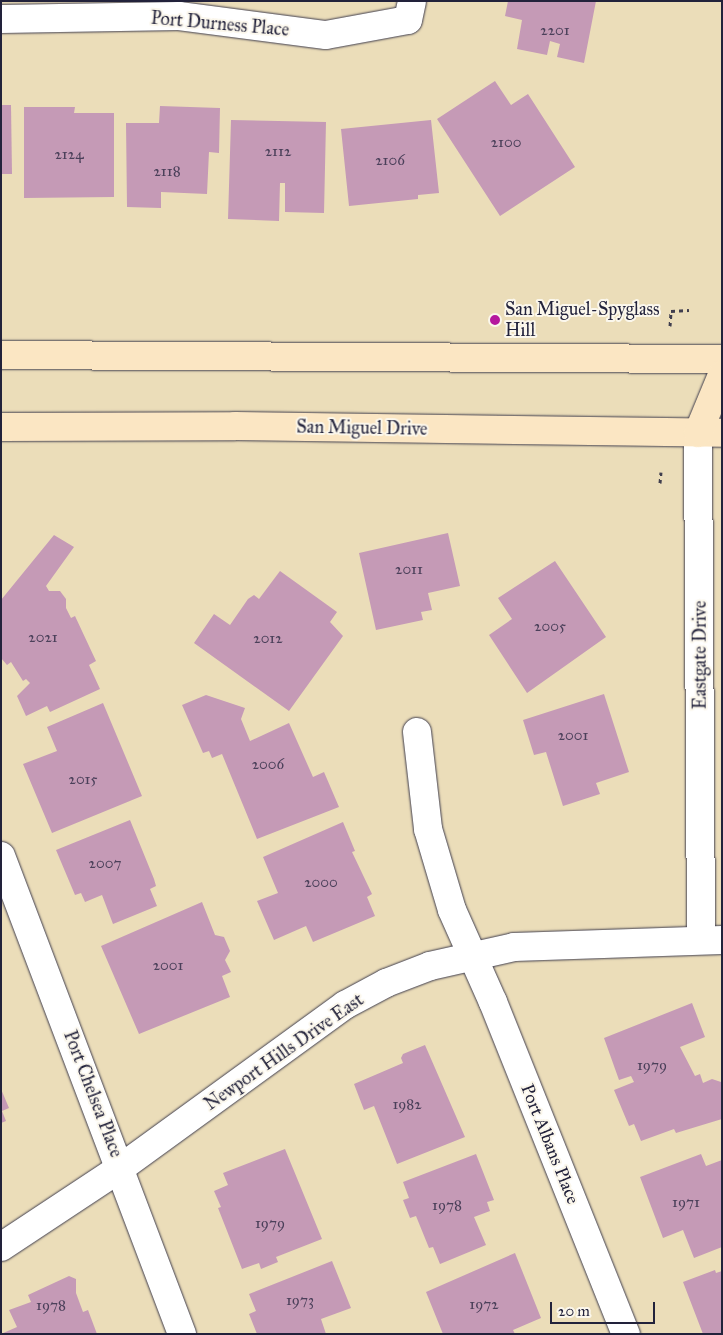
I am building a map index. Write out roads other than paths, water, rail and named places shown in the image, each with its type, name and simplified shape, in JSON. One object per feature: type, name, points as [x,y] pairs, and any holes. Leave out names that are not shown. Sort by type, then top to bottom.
[{"type":"main road","points":[[1,355],[722,359]]},
{"type":"main road","name":"Eastgate Drive","points":[[710,433],[722,375]]},
{"type":"main road","name":"San Miguel Drive","points":[[1,427],[235,426],[710,433]]},
{"type":"street","name":"Port Durness Place","points":[[1,19],[179,16],[326,35],[410,11]]},
{"type":"street","name":"Eastgate Drive","points":[[710,433],[712,940]]},
{"type":"street","name":"Port Albans Place","points":[[417,732],[428,830],[452,910],[626,1334]]},
{"type":"street","name":"Port Chelsea Place","points":[[1,856],[122,1168],[182,1334]]},
{"type":"street","name":"Newport Hills Drive East","points":[[1,1247],[122,1168],[345,1005],[412,973],[472,955],[514,947],[712,940]]},
{"type":"place","name":"San Miguel-Spyglass Hill","points":[[495,320]]}]
